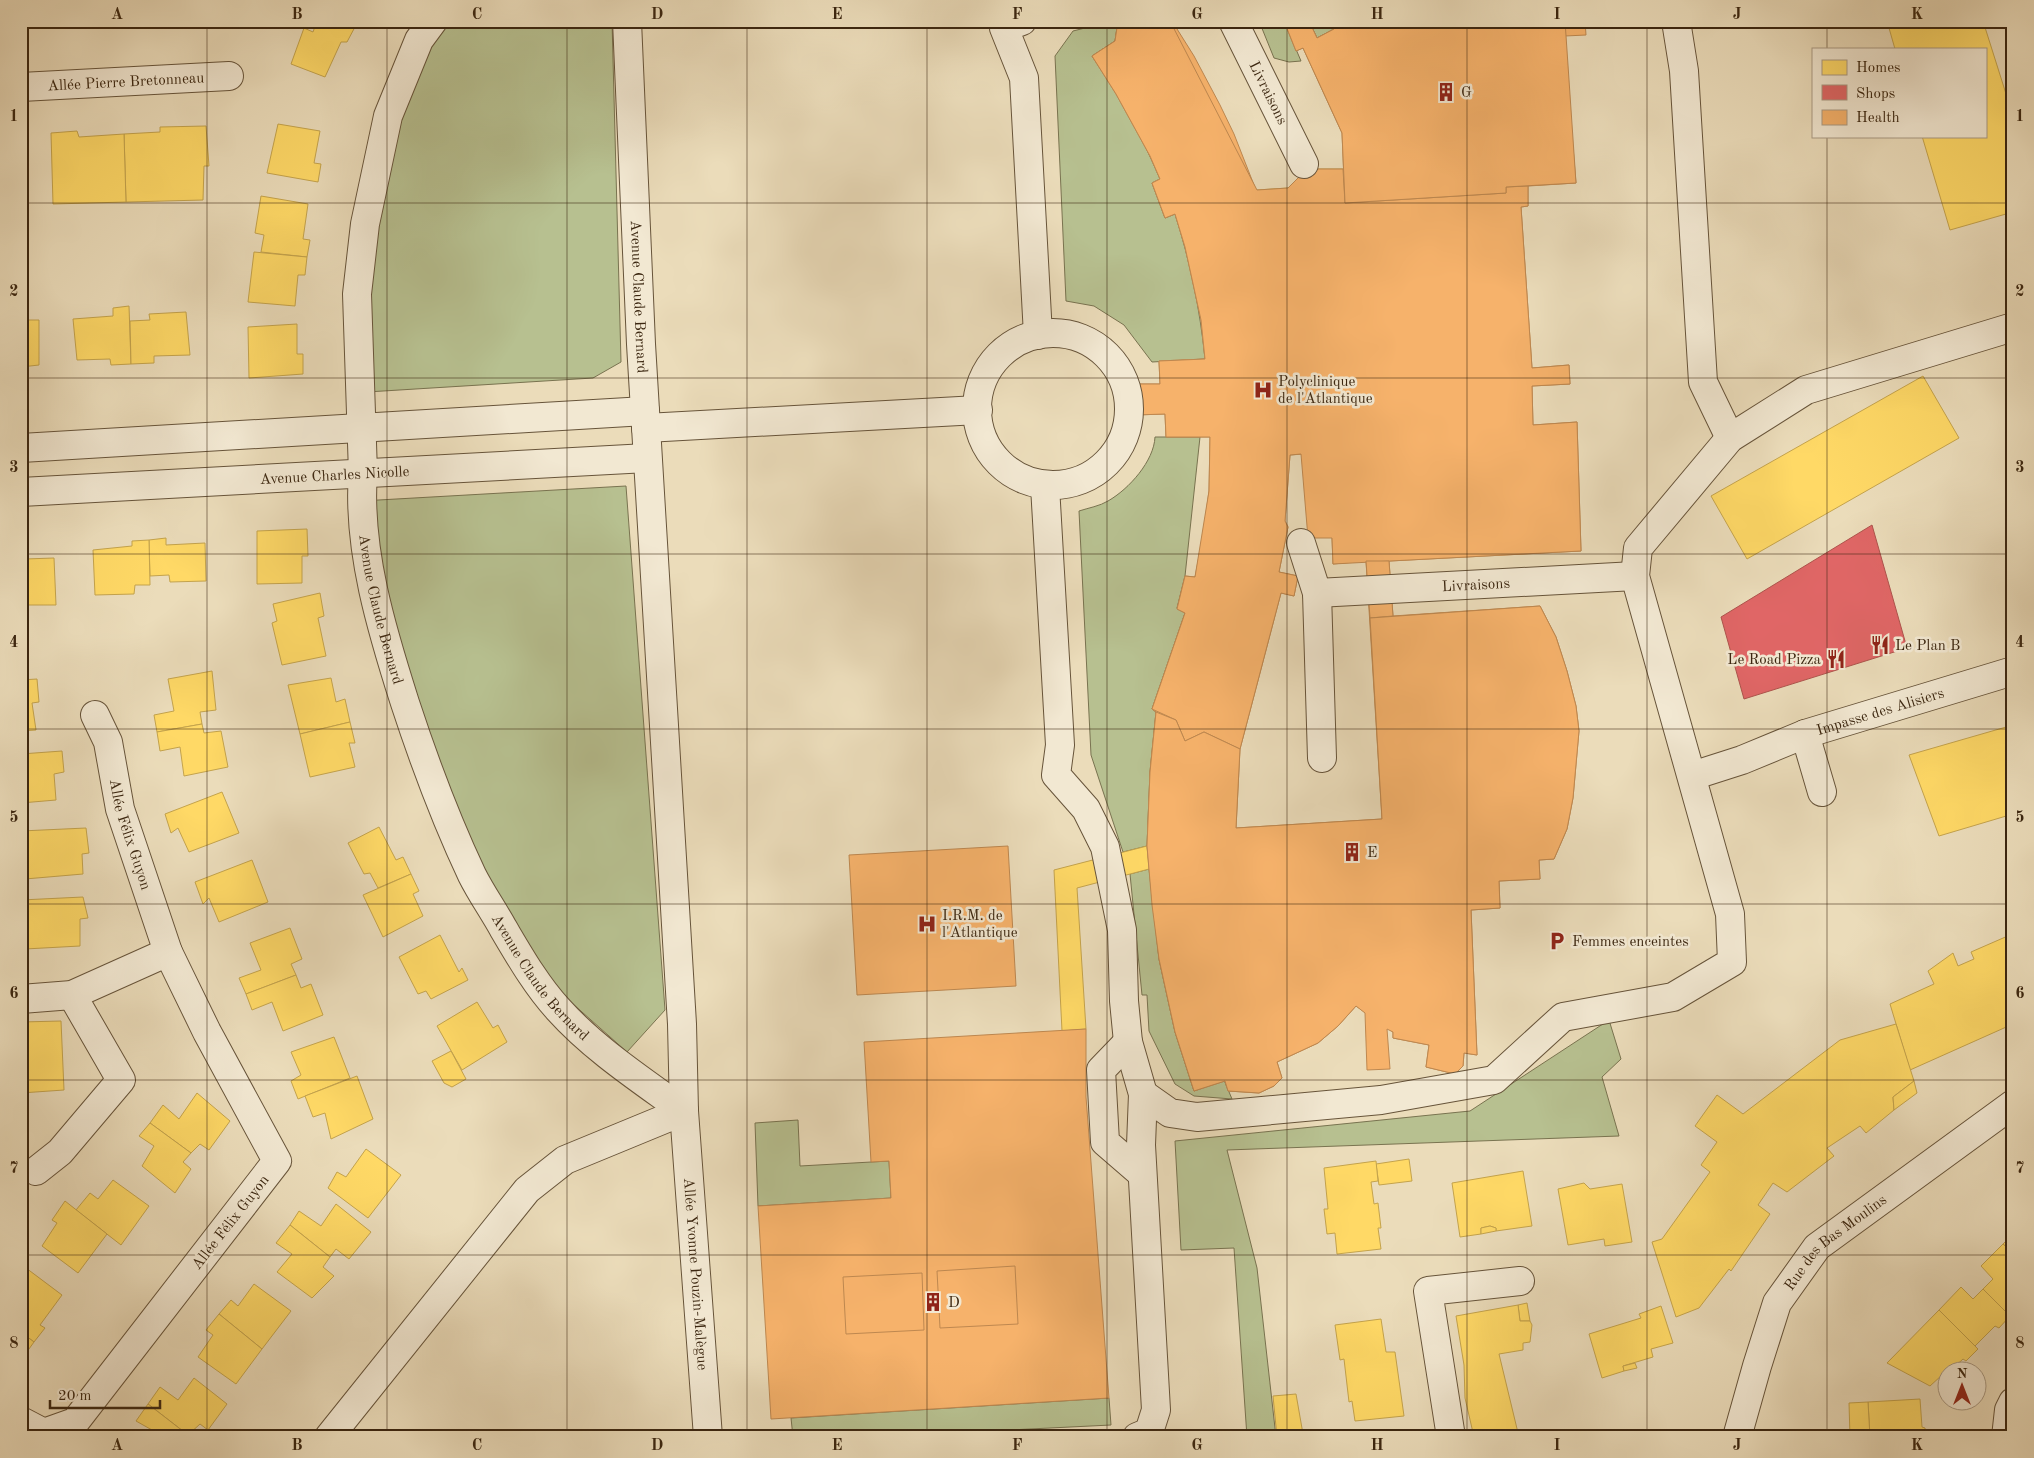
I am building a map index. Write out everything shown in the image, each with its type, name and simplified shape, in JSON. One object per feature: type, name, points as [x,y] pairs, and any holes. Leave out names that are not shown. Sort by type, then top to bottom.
[{"type":"street","name":"Avenue Claude Bernard","points":[[433,21],[419,40],[388,116],[365,224],[357,294],[363,473],[361,501],[365,540],[382,629],[430,776],[472,876],[519,956],[557,1008],[586,1037],[615,1061],[684,1111]]},
{"type":"street","name":"Avenue Claude Bernard","points":[[627,21],[647,458],[682,1024],[684,1111]]},
{"type":"street","points":[[1022,21],[1004,28],[1024,78],[1038,334]]},
{"type":"street","name":"Livraisons","points":[[1234,21],[1304,164]]},
{"type":"street","points":[[1676,21],[1684,71],[1703,382],[1730,438]]},
{"type":"street","name":"Allée Pierre Bretonneau","points":[[21,87],[229,76]]},
{"type":"street","points":[[1143,1094],[1170,1113],[1197,1117],[1380,1100],[1494,1080],[1563,1017],[1673,997],[1732,962],[1730,914],[1634,576],[1638,548],[1730,438],[1806,390],[2013,327]]},
{"type":"street","points":[[1064,333],[1089,341],[1110,358],[1124,380],[1130,400],[1127,432],[1115,455],[1096,473],[1072,484],[1045,486],[1020,478],[998,463],[983,441],[978,410],[978,393],[986,373],[999,355],[1017,342],[1038,334],[1064,333]]},
{"type":"street","points":[[21,448],[361,429],[978,410]]},
{"type":"street","name":"Avenue Charles Nicolle","points":[[21,492],[647,458]]},
{"type":"street","points":[[1045,486],[1060,745],[1056,775],[1086,809],[1105,847],[1122,930],[1124,1001],[1128,1042],[1143,1094],[1140,1126],[1156,1410],[1149,1432],[1137,1437]]},
{"type":"street","points":[[1301,543],[1317,592],[1322,758]]},
{"type":"street","name":"Livraisons","points":[[1317,592],[1634,576]]},
{"type":"street","name":"Impasse des Alisiers","points":[[1822,792],[1805,734],[2013,671]]},
{"type":"street","name":"Allée Félix Guyon","points":[[21,1421],[44,1434],[75,1422],[277,1161],[207,1032],[168,952],[120,809],[108,742],[95,715]]},
{"type":"street","points":[[1692,776],[1742,760],[1805,734]]},
{"type":"street","points":[[21,999],[72,995],[168,952]]},
{"type":"street","points":[[36,1171],[60,1152],[121,1080],[72,995]]},
{"type":"street","points":[[1128,1042],[1101,1070],[1105,1142],[1142,1174]]},
{"type":"street","name":"Rue des Bas Moulins","points":[[1737,1437],[1777,1303],[1816,1247],[2013,1104]]},
{"type":"street","points":[[329,1437],[527,1190],[565,1160],[684,1111]]},
{"type":"street","name":"Allée Yvonne Pouzin-Malègue","points":[[684,1111],[708,1437]]},
{"type":"street","points":[[1451,1437],[1428,1291],[1520,1280]]},
{"type":"street","points":[[2006,1437],[2013,1402]]},
{"type":"green space","points":[[448,21],[612,21],[621,362],[593,378],[367,392],[372,226],[396,119],[433,32]]},
{"type":"green space","points":[[1118,21],[1115,41],[1092,56],[1129,116],[1153,163],[1160,179],[1152,183],[1165,218],[1175,214],[1194,285],[1205,359],[1152,362],[1124,325],[1094,306],[1066,301],[1055,56],[1073,31]]},
{"type":"green space","points":[[1259,21],[1284,21],[1301,61],[1289,62],[1274,58]]},
{"type":"green space","points":[[1309,21],[1335,21],[1332,24],[1334,29],[1317,38]]},
{"type":"green space","points":[[1155,437],[1200,437],[1185,576],[1177,608],[1185,613],[1152,709],[1156,712],[1150,772],[1147,846],[1123,852],[1091,755],[1079,511],[1108,501],[1132,482],[1145,465],[1154,446]]},
{"type":"green space","points":[[626,486],[665,1010],[627,1052],[519,956],[430,776],[361,501]]},
{"type":"green space","points":[[1149,869],[1159,959],[1175,1032],[1194,1091],[1224,1080],[1232,1099],[1194,1096],[1175,1084],[1149,1031],[1147,995],[1142,995],[1130,874]]},
{"type":"green space","points":[[1609,1020],[1621,1059],[1602,1077],[1619,1136],[1227,1150],[1257,1268],[1276,1437],[1247,1437],[1234,1248],[1181,1250],[1175,1141],[1470,1111]]},
{"type":"green space","points":[[798,1120],[800,1166],[889,1161],[891,1198],[758,1206],[755,1123]]},
{"type":"green space","points":[[1109,1398],[1111,1425],[928,1434],[927,1437],[793,1437],[791,1418]]},
{"type":"building: Homes","points":[[317,21],[345,21],[356,25],[347,42],[341,42],[325,77],[291,64],[304,28],[313,32]]},
{"type":"building: Homes","points":[[345,21],[364,21],[361,27]]},
{"type":"building: Homes","points":[[1335,21],[1407,21],[1407,23],[1373,34],[1343,47],[1332,24]]},
{"type":"building: Homes","points":[[1887,21],[1983,21],[2013,116],[2013,212],[1950,230],[1923,138],[1986,138],[1986,48],[1895,48]]},
{"type":"building: Homes","points":[[278,124],[320,131],[314,163],[321,164],[318,182],[267,173]]},
{"type":"building: Homes","points":[[206,126],[209,166],[204,166],[203,200],[126,202],[124,134],[160,132],[160,127]]},
{"type":"building: Homes","points":[[77,131],[79,137],[124,134],[126,202],[53,204],[51,133]]},
{"type":"building: Homes","points":[[1307,169],[1343,169],[1345,203],[1263,208],[1257,190],[1288,188]]},
{"type":"building: Homes","points":[[261,196],[308,204],[303,239],[310,240],[307,257],[261,252],[264,235],[255,233]]},
{"type":"building: Homes","points":[[254,252],[307,257],[305,275],[298,275],[295,306],[248,302]]},
{"type":"building: Homes","points":[[129,306],[131,364],[111,365],[110,359],[77,360],[73,319],[113,316],[113,308]]},
{"type":"building: Homes","points":[[186,312],[190,355],[154,356],[154,363],[131,364],[130,321],[150,320],[149,314]]},
{"type":"building: Homes","points":[[21,320],[39,320],[39,365],[21,367]]},
{"type":"building: Homes","points":[[297,324],[297,354],[303,354],[303,374],[249,378],[248,327]]},
{"type":"building: Homes","points":[[1923,376],[1959,438],[1747,559],[1711,496]]},
{"type":"building: Homes","points":[[307,529],[308,556],[302,556],[302,583],[257,584],[257,531]]},
{"type":"building: Homes","points":[[166,538],[166,545],[205,543],[206,581],[170,582],[169,575],[150,576],[149,540]]},
{"type":"building: Homes","points":[[149,540],[150,585],[135,585],[134,594],[95,595],[93,550],[132,546],[132,541]]},
{"type":"building: Homes","points":[[21,549],[25,549],[25,559],[54,558],[56,605],[21,605]]},
{"type":"building: Homes","points":[[320,593],[324,616],[318,618],[326,656],[282,665],[272,623],[277,621],[273,604]]},
{"type":"building: Homes","points":[[212,671],[216,710],[200,712],[202,724],[157,732],[154,715],[174,711],[168,679]]},
{"type":"building: Homes","points":[[331,678],[336,702],[345,699],[350,722],[300,734],[288,685]]},
{"type":"building: Homes","points":[[37,679],[39,702],[32,703],[36,730],[21,731],[21,680]]},
{"type":"building: Homes","points":[[350,722],[355,743],[349,743],[355,767],[310,777],[300,734]]},
{"type":"building: Homes","points":[[202,724],[204,733],[221,731],[228,767],[184,776],[180,747],[160,751],[157,732]]},
{"type":"building: Homes","points":[[2013,725],[2013,814],[1939,836],[1909,755]]},
{"type":"building: Homes","points":[[62,751],[64,772],[54,774],[56,800],[21,803],[21,754]]},
{"type":"building: Homes","points":[[222,792],[239,833],[189,852],[178,828],[171,833],[165,814]]},
{"type":"building: Homes","points":[[379,827],[396,860],[403,857],[411,874],[378,888],[370,873],[364,874],[348,843]]},
{"type":"building: Homes","points":[[86,828],[89,853],[82,854],[83,874],[25,879],[26,855],[21,856],[21,831]]},
{"type":"building: Homes","points":[[1147,846],[1149,869],[1077,888],[1086,1029],[1062,1031],[1054,870]]},
{"type":"building: Homes","points":[[252,860],[268,902],[219,922],[209,898],[203,904],[195,882]]},
{"type":"building: Homes","points":[[411,874],[419,891],[413,894],[423,916],[383,937],[363,895]]},
{"type":"building: Homes","points":[[83,897],[88,918],[80,919],[80,946],[25,949],[23,919],[21,920],[21,900]]},
{"type":"building: Homes","points":[[290,928],[302,959],[291,964],[296,975],[246,994],[239,978],[261,970],[250,943]]},
{"type":"building: Homes","points":[[440,935],[459,972],[462,968],[468,980],[431,999],[426,991],[418,994],[399,957]]},
{"type":"building: Homes","points":[[2010,935],[2013,940],[2013,1024],[1910,1070],[1890,1004],[1934,984],[1928,971],[1953,953],[1958,966],[1974,959],[1971,952]]},
{"type":"building: Homes","points":[[296,975],[301,988],[311,984],[323,1015],[283,1031],[272,1002],[252,1010],[246,994]]},
{"type":"building: Homes","points":[[477,1002],[493,1028],[498,1025],[507,1042],[462,1070],[437,1026]]},
{"type":"building: Homes","points":[[61,1021],[64,1090],[21,1093],[21,1022]]},
{"type":"building: Homes","points":[[1896,1024],[1914,1081],[1893,1097],[1894,1110],[1866,1133],[1860,1126],[1827,1148],[1834,1156],[1787,1192],[1773,1183],[1758,1205],[1770,1214],[1731,1271],[1729,1269],[1699,1308],[1676,1317],[1652,1242],[1662,1239],[1710,1172],[1701,1165],[1717,1142],[1695,1126],[1717,1095],[1743,1114],[1840,1040]]},
{"type":"building: Homes","points":[[334,1037],[350,1078],[298,1099],[291,1081],[301,1075],[291,1052]]},
{"type":"building: Homes","points":[[451,1051],[466,1079],[452,1087],[444,1083],[432,1061]]},
{"type":"building: Homes","points":[[357,1076],[373,1119],[331,1139],[325,1113],[313,1117],[305,1096]]},
{"type":"building: Homes","points":[[1914,1081],[1917,1093],[1894,1110],[1893,1097]]},
{"type":"building: Homes","points":[[197,1093],[230,1121],[209,1150],[200,1144],[191,1153],[150,1123],[163,1105],[179,1119]]},
{"type":"building: Homes","points":[[150,1123],[191,1153],[183,1162],[191,1169],[175,1193],[142,1166],[154,1146],[139,1136]]},
{"type":"building: Homes","points":[[366,1149],[401,1175],[368,1218],[328,1188],[337,1172],[346,1177]]},
{"type":"building: Homes","points":[[1409,1159],[1412,1181],[1379,1185],[1376,1164]]},
{"type":"building: Homes","points":[[1376,1161],[1378,1181],[1371,1182],[1374,1204],[1378,1203],[1381,1228],[1378,1228],[1381,1249],[1337,1254],[1335,1233],[1327,1234],[1324,1209],[1328,1209],[1324,1168]]},
{"type":"building: Homes","points":[[1523,1171],[1532,1226],[1496,1231],[1496,1228],[1490,1226],[1481,1228],[1481,1234],[1460,1237],[1452,1183]]},
{"type":"building: Homes","points":[[113,1180],[149,1206],[121,1245],[76,1210],[90,1193],[98,1199]]},
{"type":"building: Homes","points":[[1584,1183],[1590,1189],[1622,1184],[1632,1242],[1605,1246],[1604,1239],[1568,1245],[1558,1189]]},
{"type":"building: Homes","points":[[65,1201],[107,1234],[78,1273],[42,1246],[57,1223],[52,1220]]},
{"type":"building: Homes","points":[[336,1204],[371,1232],[349,1259],[336,1249],[330,1257],[290,1225],[299,1211],[321,1226]]},
{"type":"building: Homes","points":[[290,1225],[330,1257],[323,1267],[334,1276],[312,1298],[277,1272],[292,1254],[276,1243]]},
{"type":"building: Homes","points":[[1490,1226],[1496,1228],[1496,1231],[1481,1234],[1481,1228]]},
{"type":"building: Homes","points":[[2013,1234],[2013,1253],[2003,1244]]},
{"type":"building: Homes","points":[[2003,1244],[2013,1253],[2013,1314],[2010,1316],[1983,1289],[1993,1279],[1981,1266]]},
{"type":"building: Homes","points":[[22,1265],[62,1295],[40,1325],[45,1328],[34,1342],[21,1332]]},
{"type":"building: Homes","points":[[254,1284],[291,1311],[262,1349],[219,1314],[231,1300],[238,1306]]},
{"type":"building: Homes","points":[[1961,1287],[1973,1299],[1983,1289],[2010,1316],[1999,1328],[1995,1326],[1975,1346],[1939,1310]]},
{"type":"building: Homes","points":[[1527,1303],[1530,1321],[1520,1321],[1518,1305]]},
{"type":"building: Homes","points":[[1518,1305],[1520,1321],[1530,1321],[1532,1325],[1530,1342],[1523,1343],[1523,1350],[1499,1354],[1519,1437],[1474,1437],[1465,1398],[1464,1365],[1456,1316]]},
{"type":"building: Homes","points":[[1661,1306],[1673,1343],[1651,1349],[1653,1357],[1623,1366],[1624,1371],[1602,1378],[1589,1334],[1641,1318],[1639,1314]]},
{"type":"building: Homes","points":[[1939,1310],[1978,1349],[1967,1360],[1936,1360],[1936,1380],[1930,1386],[1887,1363]]},
{"type":"building: Homes","points":[[219,1314],[262,1349],[236,1384],[198,1357],[213,1335],[206,1330]]},
{"type":"building: Homes","points":[[1381,1319],[1386,1352],[1395,1352],[1404,1416],[1355,1421],[1352,1401],[1349,1402],[1344,1359],[1340,1360],[1335,1325]]},
{"type":"building: Homes","points":[[21,1332],[34,1342],[21,1360]]},
{"type":"building: Homes","points":[[1635,1363],[1637,1368],[1624,1371],[1623,1366]]},
{"type":"building: Homes","points":[[194,1378],[227,1404],[208,1430],[200,1424],[188,1435],[148,1404],[160,1387],[178,1400]]},
{"type":"building: Homes","points":[[1296,1394],[1303,1434],[1277,1437],[1273,1396]]},
{"type":"building: Homes","points":[[1920,1399],[1922,1427],[1925,1428],[1926,1437],[1870,1437],[1868,1402]]},
{"type":"building: Homes","points":[[1868,1402],[1870,1437],[1850,1437],[1849,1403]]},
{"type":"building: Homes","points":[[148,1404],[188,1435],[186,1437],[147,1437],[152,1430],[136,1421]]},
{"type":"building: Shops","points":[[1872,525],[1907,648],[1744,699],[1721,617]]},
{"type":"building: Health","points":[[1118,21],[1141,23],[1144,21],[1172,21],[1194,56],[1220,105],[1234,134],[1263,208],[1345,203],[1342,133],[1303,48],[1296,51],[1284,21],[1309,21],[1317,38],[1334,29],[1343,47],[1373,34],[1417,21],[1585,21],[1586,35],[1565,36],[1576,183],[1528,186],[1528,206],[1521,207],[1532,368],[1569,365],[1570,384],[1532,386],[1533,425],[1577,422],[1581,551],[1389,561],[1393,616],[1540,606],[1556,637],[1576,706],[1579,731],[1573,798],[1567,829],[1554,859],[1539,860],[1540,879],[1499,881],[1500,908],[1471,910],[1477,1055],[1464,1053],[1463,1066],[1455,1074],[1426,1067],[1429,1045],[1393,1038],[1393,1032],[1356,1006],[1338,1026],[1318,1043],[1277,1062],[1282,1078],[1274,1086],[1259,1093],[1228,1091],[1225,1081],[1194,1091],[1175,1032],[1159,959],[1147,846],[1150,772],[1156,712],[1152,709],[1185,613],[1177,609],[1185,576],[1195,577],[1209,491],[1210,437],[1166,437],[1165,414],[1135,415],[1134,384],[1160,384],[1159,361],[1205,359],[1201,320],[1185,247],[1175,214],[1165,218],[1152,183],[1160,179],[1150,156],[1116,94],[1092,56],[1115,41]],"holes":[[[1495,73],[1502,110],[1421,115],[1416,94]],[[1504,151],[1506,193],[1417,198],[1417,180],[1408,181],[1407,156]],[[1317,453],[1319,486],[1330,486],[1333,564],[1366,561],[1382,819],[1236,828],[1240,749],[1281,593],[1294,596],[1298,576],[1279,572],[1288,527],[1285,521],[1290,455]]]},
{"type":"building: Health","points":[[1118,21],[1141,23],[1144,21],[1170,21],[1257,190],[1288,188],[1307,169],[1343,169],[1345,203],[1506,193],[1506,187],[1528,186],[1528,206],[1521,207],[1532,368],[1569,365],[1570,384],[1532,386],[1533,425],[1577,422],[1581,551],[1333,564],[1332,538],[1308,538],[1301,454],[1290,455],[1285,521],[1288,527],[1279,572],[1298,576],[1294,596],[1281,593],[1240,749],[1204,732],[1185,741],[1176,720],[1152,709],[1185,613],[1177,609],[1185,576],[1195,577],[1209,491],[1210,437],[1166,437],[1165,414],[1135,415],[1134,384],[1160,384],[1159,361],[1205,359],[1201,320],[1185,247],[1175,214],[1165,218],[1152,183],[1160,179],[1150,156],[1116,94],[1092,56],[1115,41]]},
{"type":"building: Health","name":"G","points":[[1284,21],[1309,21],[1317,38],[1334,29],[1332,24],[1335,21],[1407,21],[1407,23],[1417,21],[1565,21],[1576,183],[1506,187],[1506,193],[1345,203],[1342,133],[1303,48],[1296,51]]},
{"type":"building: Health","points":[[1366,561],[1389,561],[1393,616],[1370,618]]},
{"type":"building: Health","name":"E","points":[[1540,606],[1556,637],[1576,706],[1579,731],[1573,798],[1567,829],[1554,859],[1539,860],[1540,879],[1499,881],[1500,908],[1471,910],[1477,1055],[1464,1053],[1463,1066],[1455,1074],[1426,1067],[1429,1045],[1393,1038],[1393,1032],[1387,1029],[1390,1069],[1367,1070],[1365,1013],[1356,1006],[1338,1026],[1318,1043],[1277,1062],[1282,1078],[1274,1086],[1259,1093],[1228,1091],[1225,1081],[1194,1091],[1175,1032],[1159,959],[1152,905],[1147,846],[1150,772],[1156,712],[1176,720],[1185,741],[1204,732],[1240,749],[1236,828],[1382,819],[1370,618]]},
{"type":"building: Health","points":[[1008,846],[1016,986],[857,995],[849,855]]},
{"type":"building: Health","name":"D","points":[[1086,1029],[1086,1097],[1109,1398],[771,1419],[758,1206],[891,1198],[889,1161],[871,1162],[864,1042]]},
{"type":"building: Health","points":[[1015,1266],[1018,1324],[940,1328],[937,1271]]},
{"type":"building: Health","points":[[922,1273],[924,1330],[846,1334],[843,1277]]},
{"type":"place","name":"G","points":[[1446,92]]},
{"type":"place","name":"Polyclinique de l'Atlantique","points":[[1263,390]]},
{"type":"place","name":"Le Plan B","points":[[1880,645]]},
{"type":"place","name":"Le Road Pizza","points":[[1836,659]]},
{"type":"place","name":"E","points":[[1352,852]]},
{"type":"place","name":"I.R.M. de l'Atlantique","points":[[927,924]]},
{"type":"place","name":"Femmes enceintes","points":[[1557,941]]},
{"type":"place","name":"D","points":[[933,1302]]}]
